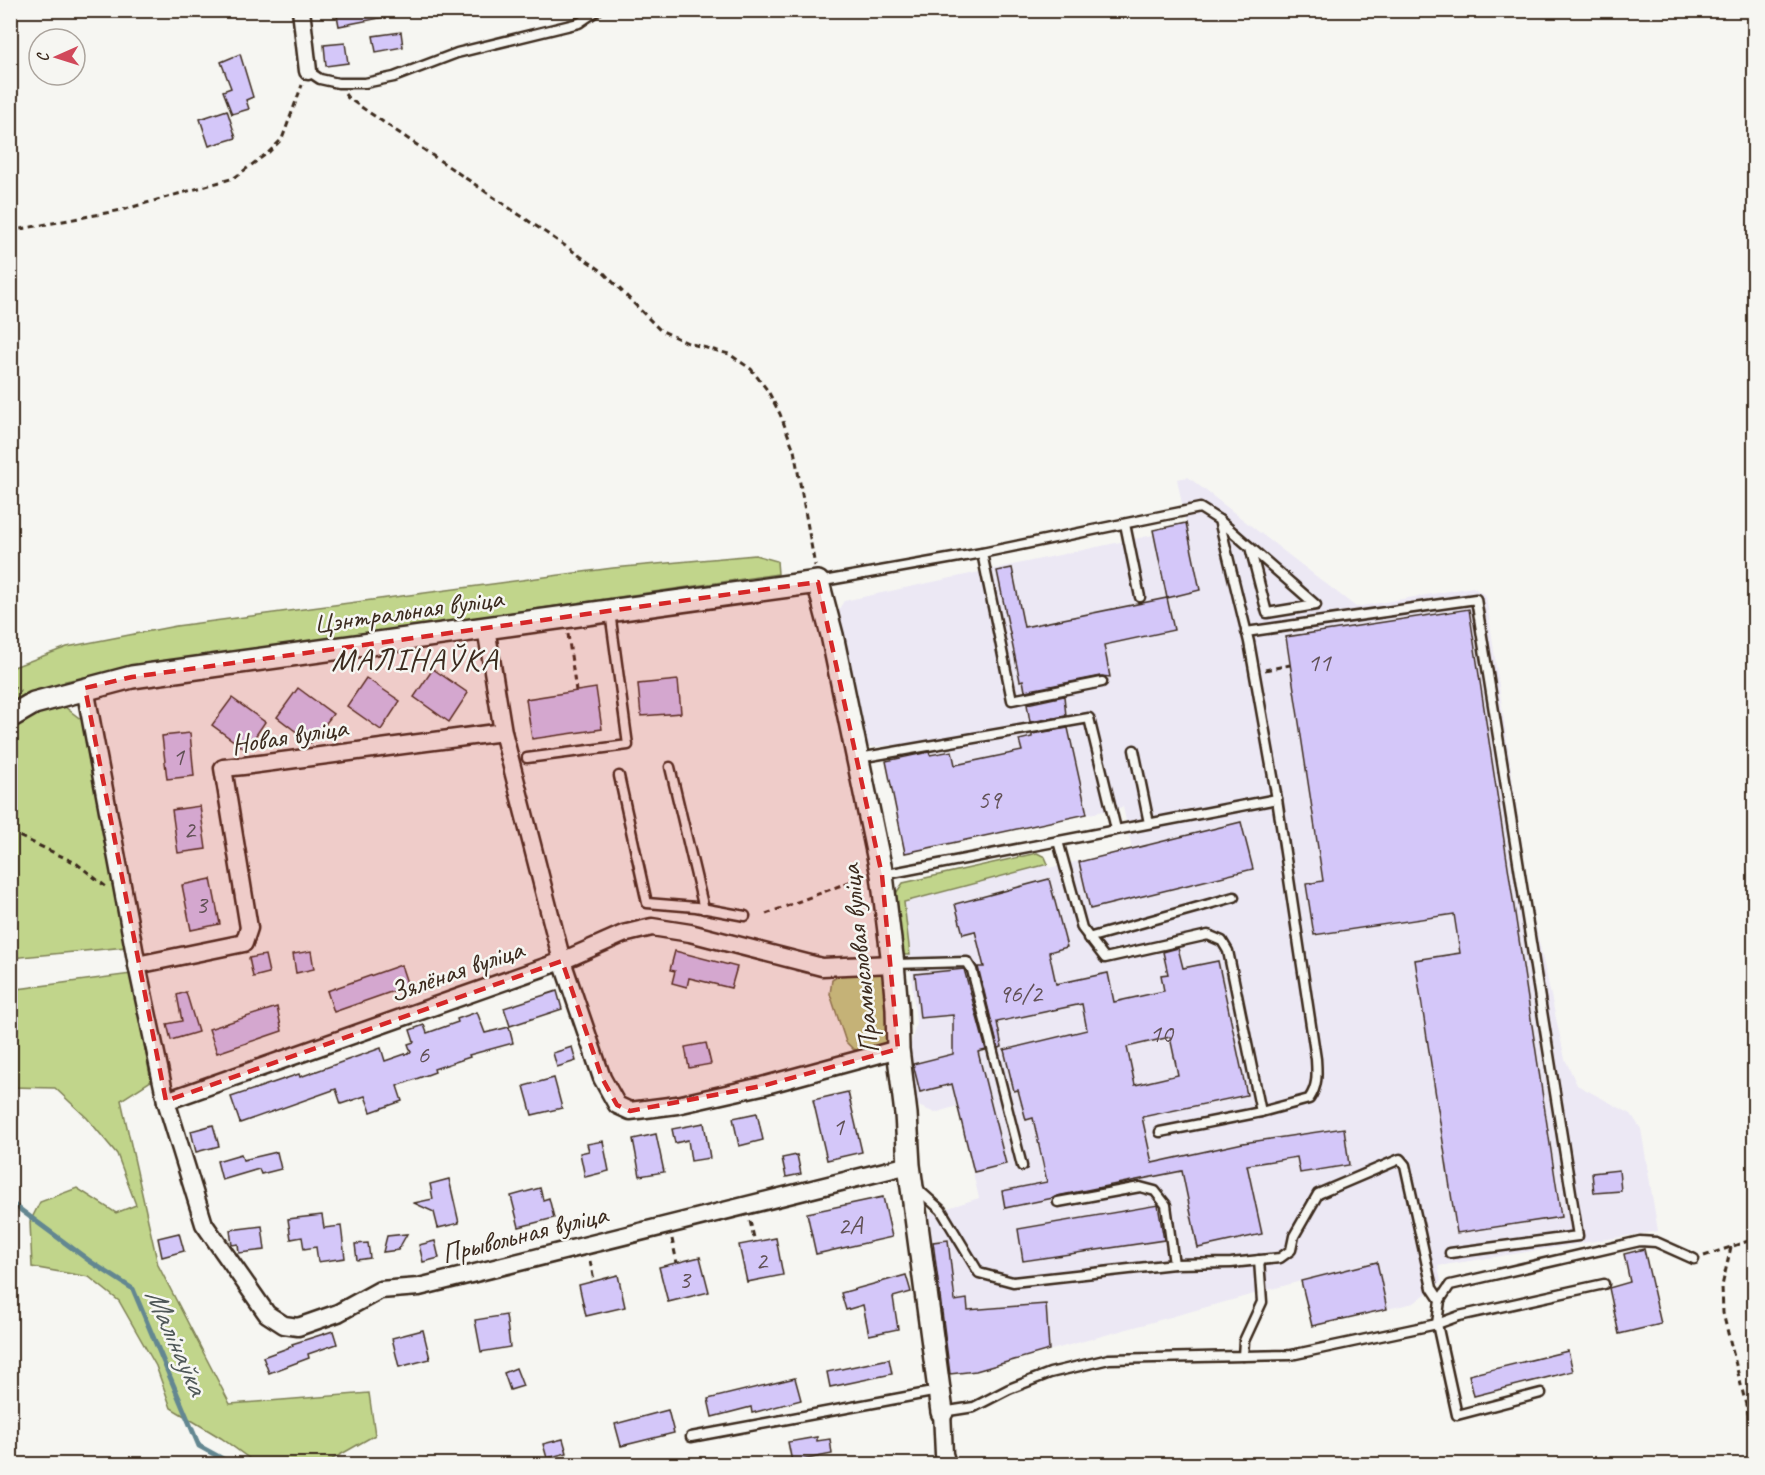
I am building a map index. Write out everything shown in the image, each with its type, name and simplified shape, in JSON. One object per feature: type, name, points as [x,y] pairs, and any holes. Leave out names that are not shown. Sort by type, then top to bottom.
[{"type":"street","points":[[301,10],[308,71]]},
{"type":"street","name":"Цэнтральная вуліца","points":[[10,717],[34,703],[132,676],[818,582]]},
{"type":"street","name":"Прамысловая вуліца","points":[[818,582],[881,873],[893,964],[909,1168],[942,1412]]},
{"type":"street","points":[[486,628],[503,732],[562,961],[602,1078],[617,1105],[630,1111],[677,1105],[762,1086],[898,1049]]},
{"type":"street","points":[[85,688],[136,965],[166,1101]]},
{"type":"street","name":"Новая вуліца","points":[[136,965],[244,944],[249,928],[223,768],[503,732]]},
{"type":"street","name":"Зялёная вуліца","points":[[166,1101],[562,961],[623,934],[652,927],[690,933],[822,967],[893,964]]},
{"type":"street","name":"Прывольная вуліца","points":[[166,1101],[204,1224],[267,1314],[284,1324],[298,1327],[338,1313],[381,1290],[419,1287],[909,1168]]},
{"type":"street","points":[[942,1412],[947,1464]]},
{"type":"lane","points":[[308,71],[320,79],[338,83],[365,84],[457,53],[579,23],[598,10]]},
{"type":"lane","points":[[818,582],[982,554],[1200,507],[1219,520],[1250,547],[1316,605],[1267,613],[1250,547]]},
{"type":"lane","points":[[1160,1132],[1261,1112],[1309,1099],[1315,1090],[1317,1078],[1277,799],[1246,632],[1219,520]]},
{"type":"lane","points":[[1125,524],[1140,597]]},
{"type":"lane","points":[[982,554],[1012,700],[1102,682]]},
{"type":"lane","points":[[1246,632],[1476,599],[1578,1236],[1450,1253]]},
{"type":"lane","points":[[527,758],[628,745],[610,612]]},
{"type":"lane","points":[[858,759],[1089,718],[1116,829]]},
{"type":"lane","points":[[1134,750],[1149,823]]},
{"type":"lane","points":[[670,767],[704,909]]},
{"type":"lane","points":[[619,776],[648,903],[745,916]]},
{"type":"lane","points":[[881,873],[1277,799]]},
{"type":"lane","points":[[1058,841],[1082,928],[1105,958],[1208,935],[1222,941],[1228,951],[1261,1112]]},
{"type":"lane","points":[[1088,938],[1234,897]]},
{"type":"lane","points":[[893,964],[967,962],[972,970],[1022,1166]]},
{"type":"lane","points":[[909,1168],[921,1192],[941,1210],[979,1274],[1013,1282],[1174,1264],[1231,1263],[1280,1258],[1291,1250],[1294,1236],[1318,1194],[1400,1159],[1405,1165],[1432,1288],[1440,1300]]},
{"type":"lane","points":[[1058,1202],[1140,1187],[1155,1191],[1166,1205],[1174,1264]]},
{"type":"lane","points":[[1541,1393],[1457,1414],[1437,1324],[1440,1300],[1450,1285],[1640,1242],[1656,1242],[1694,1259]]},
{"type":"lane","points":[[1243,1356],[1245,1341],[1262,1302],[1259,1260]]},
{"type":"lane","points":[[942,1412],[974,1407],[1009,1389],[1050,1373],[1110,1359],[1291,1355],[1437,1324],[1459,1316],[1604,1284]]},
{"type":"lane","points":[[691,1437],[938,1390]]},
{"type":"path","points":[[10,231],[122,210],[234,178],[269,152],[282,139],[308,71]]},
{"type":"path","points":[[338,83],[348,98],[602,271],[660,330],[688,343],[729,354],[751,369],[768,391],[794,450],[818,582]]},
{"type":"path","points":[[565,618],[576,691]]},
{"type":"path","points":[[1254,672],[1290,665]]},
{"type":"path","points":[[10,832],[76,863],[98,879],[126,907]]},
{"type":"path","points":[[766,914],[881,873]]},
{"type":"path","points":[[749,1216],[754,1242]]},
{"type":"path","points":[[671,1234],[677,1263]]},
{"type":"path","points":[[1694,1259],[1755,1239]]},
{"type":"path","points":[[1731,1247],[1722,1286],[1723,1313],[1755,1437]]},
{"type":"path","points":[[589,1253],[594,1281]]},
{"type":"highlighted area","points":[[818,582],[882,875],[898,1049],[762,1086],[630,1111],[617,1105],[602,1078],[562,961],[166,1101],[85,688],[132,677]]},
{"type":"shaded area","points":[[1188,477],[1356,607],[1473,587],[1486,596],[1530,901],[1565,1059],[1577,1085],[1631,1114],[1641,1129],[1658,1231],[1438,1266],[1441,1282],[1414,1303],[1312,1326],[1301,1281],[976,1371],[949,1374],[929,1214],[979,1198],[957,1106],[935,1113],[916,1105],[907,1060],[916,1023],[904,902],[1048,864],[1049,868],[1132,849],[1123,807],[905,853],[886,761],[896,758],[893,745],[872,747],[866,745],[862,738],[837,612],[844,601],[1153,535],[1153,530],[1186,523],[1177,479]]},
{"type":"green space","points":[[755,555],[777,561],[778,574],[134,667],[65,681],[65,686],[11,712],[11,668],[67,647],[176,626],[613,568]]},
{"type":"green space","points":[[61,704],[83,721],[126,947],[11,958],[10,730],[39,710]]},
{"type":"green space","points":[[1037,853],[1045,857],[1048,864],[904,902],[910,955],[903,955],[894,896],[903,883]]},
{"type":"green space","points":[[874,969],[887,974],[890,1036],[886,1046],[862,1051],[853,1049],[846,1042],[830,994],[832,980],[843,973]]},
{"type":"green space","points":[[131,974],[151,1081],[121,1100],[158,1265],[230,1404],[369,1393],[375,1435],[324,1464],[257,1464],[221,1438],[171,1408],[156,1366],[119,1301],[89,1277],[32,1267],[30,1222],[40,1202],[77,1188],[116,1213],[136,1205],[117,1154],[87,1118],[55,1088],[11,1087],[10,990]]},
{"type":"building","points":[[336,10],[384,10],[385,17],[339,26]]},
{"type":"building","points":[[401,32],[403,47],[376,52],[373,36]]},
{"type":"building","points":[[345,43],[348,63],[326,66],[324,45]]},
{"type":"building","points":[[240,54],[253,97],[246,100],[249,109],[232,114],[223,91],[231,88],[221,62]]},
{"type":"building","points":[[227,110],[236,138],[209,146],[200,119]]},
{"type":"building","points":[[1186,523],[1200,590],[1167,598],[1153,530]]},
{"type":"building","points":[[1012,568],[1024,627],[1167,598],[1174,630],[1104,645],[1110,677],[1101,676],[1025,691],[1023,680],[1020,681],[997,571]]},
{"type":"building","points":[[1469,609],[1561,1217],[1457,1233],[1415,960],[1460,953],[1454,914],[1314,935],[1306,884],[1323,881],[1286,637]]},
{"type":"building","points":[[433,669],[468,693],[449,722],[414,697]]},
{"type":"building","points":[[366,678],[400,701],[381,730],[347,706]]},
{"type":"building","points":[[678,680],[681,713],[641,716],[638,684]]},
{"type":"building","points":[[298,688],[333,714],[311,743],[277,717]]},
{"type":"building","points":[[596,688],[602,729],[532,739],[526,699]]},
{"type":"building","points":[[1064,696],[1066,716],[1030,722],[1027,704]]},
{"type":"building","points":[[232,698],[265,722],[246,750],[212,725]]},
{"type":"building","points":[[1068,728],[1087,814],[905,853],[886,761],[929,752],[930,755],[952,751],[955,765],[1022,751],[1019,740],[1032,737],[1032,734]]},
{"type":"building","points":[[190,733],[194,776],[167,779],[162,736]]},
{"type":"building","points":[[200,806],[206,849],[178,853],[172,810]]},
{"type":"building","points":[[1241,822],[1253,869],[1090,909],[1079,862]]},
{"type":"building","points":[[211,879],[220,924],[191,930],[182,885]]},
{"type":"building","points":[[1049,879],[1067,947],[1049,952],[1056,984],[1108,973],[1114,1002],[1164,991],[1161,975],[1168,974],[1163,952],[1178,948],[1183,968],[1218,961],[1247,1095],[1142,1117],[1152,1163],[1243,1143],[1344,1128],[1349,1165],[1300,1173],[1297,1157],[1247,1165],[1262,1234],[1198,1248],[1182,1171],[1005,1208],[1002,1191],[1047,1182],[1033,1118],[1026,1120],[1018,1090],[1014,1091],[1004,1050],[1087,1030],[1082,1004],[997,1022],[1002,1047],[998,1048],[978,967],[984,967],[975,931],[963,934],[955,904]],"holes":[[[1170,1037],[1178,1075],[1135,1085],[1127,1047]]]},
{"type":"building","points":[[311,951],[314,969],[296,973],[293,954]]},
{"type":"building","points":[[675,951],[737,967],[731,988],[689,978],[687,987],[672,983],[675,971],[670,970]]},
{"type":"building","points":[[265,955],[269,973],[253,977],[249,958]]},
{"type":"building","points":[[401,965],[408,986],[334,1012],[327,991]]},
{"type":"building","points":[[964,969],[986,1050],[978,1052],[1006,1164],[974,1172],[952,1084],[920,1092],[913,1064],[953,1054],[953,1015],[920,1018],[915,974]]},
{"type":"building","points":[[557,991],[562,1009],[510,1026],[504,1008]]},
{"type":"building","points":[[186,992],[198,1032],[171,1040],[167,1024],[182,1021],[177,995]]},
{"type":"building","points":[[277,1007],[282,1031],[217,1053],[209,1029]]},
{"type":"building","points":[[477,1012],[485,1033],[509,1027],[513,1043],[469,1055],[470,1057],[434,1069],[435,1072],[397,1086],[402,1101],[371,1112],[365,1096],[341,1104],[336,1089],[240,1123],[231,1097],[299,1074],[300,1077],[381,1048],[385,1061],[411,1052],[408,1044],[414,1042],[410,1030],[424,1025],[427,1033],[458,1022],[457,1019]]},
{"type":"building","points":[[706,1043],[711,1064],[689,1068],[685,1047]]},
{"type":"building","points":[[572,1047],[576,1061],[557,1067],[553,1053]]},
{"type":"building","points":[[554,1078],[562,1108],[532,1115],[524,1086]]},
{"type":"building","points":[[848,1092],[862,1152],[827,1160],[813,1100]]},
{"type":"building","points":[[757,1113],[763,1140],[739,1146],[733,1118]]},
{"type":"building","points":[[704,1123],[710,1158],[691,1161],[688,1140],[675,1143],[672,1129]]},
{"type":"building","points":[[213,1125],[219,1146],[196,1152],[191,1131]]},
{"type":"building","points":[[656,1134],[664,1172],[640,1176],[633,1139]]},
{"type":"building","points":[[603,1141],[609,1171],[585,1177],[580,1153],[589,1151],[587,1144]]},
{"type":"building","points":[[277,1152],[281,1169],[261,1174],[259,1169],[222,1180],[217,1161],[241,1154],[243,1160]]},
{"type":"building","points":[[797,1155],[801,1174],[786,1177],[782,1158]]},
{"type":"building","points":[[1619,1170],[1621,1191],[1594,1193],[1592,1173]]},
{"type":"building","points":[[449,1179],[459,1223],[438,1228],[434,1212],[414,1203],[433,1199],[430,1184]]},
{"type":"building","points":[[540,1188],[543,1200],[549,1198],[554,1218],[519,1227],[511,1196]]},
{"type":"building","points":[[883,1197],[892,1237],[816,1254],[807,1213]]},
{"type":"building","points":[[1158,1205],[1164,1240],[1023,1261],[1018,1229]]},
{"type":"building","points":[[322,1215],[324,1228],[341,1226],[345,1258],[318,1262],[316,1247],[304,1249],[302,1237],[291,1239],[288,1219]]},
{"type":"building","points":[[262,1226],[265,1250],[239,1253],[238,1244],[232,1245],[230,1230]]},
{"type":"building","points":[[179,1233],[184,1251],[162,1257],[158,1238]]},
{"type":"building","points":[[407,1234],[398,1250],[383,1252],[387,1236]]},
{"type":"building","points":[[776,1238],[783,1275],[747,1282],[739,1245]]},
{"type":"building","points":[[948,1240],[955,1301],[967,1299],[968,1310],[1046,1304],[1049,1350],[976,1371],[950,1374],[933,1242]]},
{"type":"building","points":[[435,1241],[439,1258],[423,1262],[419,1245]]},
{"type":"building","points":[[368,1243],[370,1258],[357,1260],[355,1244]]},
{"type":"building","points":[[1644,1249],[1661,1324],[1619,1334],[1609,1288],[1630,1282],[1624,1254]]},
{"type":"building","points":[[700,1257],[709,1292],[668,1302],[659,1267]]},
{"type":"building","points":[[1377,1262],[1387,1309],[1312,1326],[1301,1281]]},
{"type":"building","points":[[618,1275],[625,1307],[586,1316],[579,1285]]},
{"type":"building","points":[[906,1275],[911,1292],[893,1297],[898,1329],[869,1335],[863,1305],[846,1310],[841,1293]]},
{"type":"building","points":[[506,1315],[510,1347],[481,1352],[475,1320]]},
{"type":"building","points":[[423,1330],[430,1359],[399,1367],[392,1338]]},
{"type":"building","points":[[333,1331],[337,1344],[308,1354],[309,1358],[269,1373],[263,1357],[293,1346],[292,1344]]},
{"type":"building","points":[[1568,1351],[1573,1371],[1474,1396],[1469,1375]]},
{"type":"building","points":[[889,1359],[892,1374],[830,1387],[827,1372]]},
{"type":"building","points":[[516,1368],[523,1386],[510,1390],[504,1373]]},
{"type":"building","points":[[795,1378],[801,1400],[752,1413],[751,1407],[712,1417],[708,1399]]},
{"type":"building","points":[[668,1410],[674,1433],[621,1446],[615,1424]]},
{"type":"building","points":[[817,1437],[817,1441],[830,1439],[832,1454],[792,1462],[788,1442]]},
{"type":"building","points":[[563,1439],[567,1453],[547,1458],[543,1444]]},
{"type":"waterway","name":"Малінаўка","points":[[10,1202],[91,1262],[133,1289],[199,1446],[232,1464]]},
{"type":"district","name":"МАЛІНАЎКА","points":[[415,659]]}]
